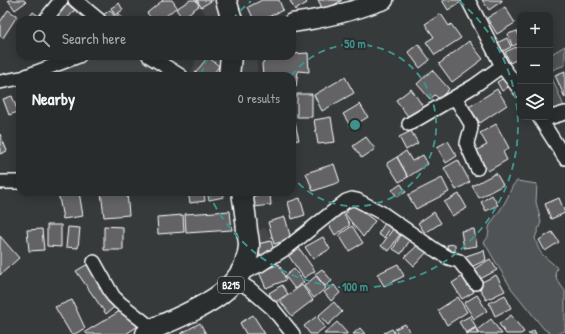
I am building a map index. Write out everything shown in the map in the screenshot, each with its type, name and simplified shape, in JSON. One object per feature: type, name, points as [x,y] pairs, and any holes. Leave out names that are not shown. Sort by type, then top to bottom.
[{"type":"main road","points":[[226,0],[231,16]]},
{"type":"main road","points":[[229,72],[231,60]]},
{"type":"main road","name":"B215","points":[[149,332],[206,304],[224,292],[238,277],[246,260],[249,246],[243,196]]},
{"type":"street","points":[[48,16],[61,0]]},
{"type":"street","points":[[75,0],[93,16]]},
{"type":"street","points":[[296,23],[359,9],[384,0]]},
{"type":"street","points":[[468,0],[502,66],[517,86]]},
{"type":"street","points":[[37,72],[68,60]]},
{"type":"street","points":[[155,60],[175,72]]},
{"type":"street","points":[[409,124],[474,86],[502,66]]},
{"type":"street","points":[[0,82],[16,79]]},
{"type":"street","points":[[455,97],[472,127],[467,145],[476,168]]},
{"type":"street","points":[[553,116],[565,113]]},
{"type":"street","points":[[541,120],[565,158]]},
{"type":"street","points":[[2,182],[16,182]]},
{"type":"street","points":[[293,334],[272,308],[238,277],[288,247],[346,201],[352,199],[357,200],[382,213],[437,251],[449,258],[459,261],[475,283]]},
{"type":"street","points":[[94,262],[113,296],[149,332]]},
{"type":"shaded area","points":[[196,0],[226,0],[231,16],[203,16],[205,14]]},
{"type":"shaded area","points":[[565,46],[565,65],[553,70],[553,53]]},
{"type":"shaded area","points":[[70,60],[155,60],[175,72],[60,72],[60,64]]},
{"type":"shaded area","points":[[195,60],[256,60],[258,72],[191,72],[195,64]]},
{"type":"shaded area","points":[[553,80],[565,109],[553,115]]},
{"type":"shaded area","points":[[517,181],[537,184],[536,202],[541,222],[535,238],[537,246],[542,254],[557,268],[555,273],[557,280],[565,291],[565,331],[556,334],[552,334],[544,329],[511,288],[484,242],[488,236],[490,225],[513,185]]},
{"type":"shaded area","points":[[264,228],[270,235],[277,254],[260,265],[246,260],[247,233]]},
{"type":"building","points":[[8,0],[24,0],[26,2],[15,10]]},
{"type":"building","points":[[163,0],[172,0],[177,7],[166,16],[150,16],[147,13]]},
{"type":"building","points":[[190,0],[196,0],[199,6],[185,16],[181,16],[176,9]]},
{"type":"building","points":[[197,0],[213,0],[201,7]]},
{"type":"building","points":[[262,0],[279,0],[283,10],[270,16],[252,16],[248,7]]},
{"type":"building","points":[[305,0],[307,3],[295,10],[290,1]]},
{"type":"building","points":[[318,0],[342,0],[324,11]]},
{"type":"building","points":[[442,0],[460,0],[461,2],[448,10]]},
{"type":"building","points":[[482,0],[502,0],[502,1],[489,10]]},
{"type":"building","points":[[65,2],[75,10],[70,16],[54,15]]},
{"type":"building","points":[[119,3],[123,10],[115,15],[111,8]]},
{"type":"building","points":[[505,7],[515,23],[497,34],[487,18]]},
{"type":"building","points":[[8,10],[17,16],[3,38],[0,36],[0,22]]},
{"type":"building","points":[[110,10],[114,16],[104,16],[103,15]]},
{"type":"building","points":[[33,12],[39,16],[30,16]]},
{"type":"building","points":[[441,14],[449,26],[451,24],[461,38],[435,55],[426,42],[434,37],[425,24]]},
{"type":"building","points":[[517,31],[517,44],[512,46],[508,34]]},
{"type":"building","points":[[507,38],[511,47],[499,53],[495,44]]},
{"type":"building","points":[[469,41],[483,59],[452,82],[439,64]]},
{"type":"building","points":[[418,44],[430,60],[420,68],[408,52]]},
{"type":"building","points":[[516,47],[517,60],[510,63],[505,52]]},
{"type":"building","points":[[308,53],[309,72],[298,71],[296,87],[296,72],[263,72],[262,64],[264,60],[296,60],[296,54]]},
{"type":"building","points":[[206,60],[212,60],[219,66],[215,72],[196,72]]},
{"type":"building","points":[[432,70],[449,89],[439,99],[435,95],[430,99],[417,84]]},
{"type":"building","points":[[565,71],[565,98],[555,75]]},
{"type":"building","points":[[507,76],[513,84],[502,91],[497,82]]},
{"type":"building","points":[[345,77],[354,93],[322,111],[314,95]]},
{"type":"building","points":[[411,89],[424,108],[410,119],[396,100]]},
{"type":"building","points":[[497,89],[507,105],[480,123],[469,107]]},
{"type":"building","points":[[297,94],[312,94],[312,117],[297,117]]},
{"type":"building","points":[[12,96],[16,107],[16,113],[9,115],[3,99]]},
{"type":"building","points":[[360,104],[368,117],[351,127],[343,114]]},
{"type":"building","points":[[331,117],[335,142],[318,144],[314,120]]},
{"type":"building","points":[[496,124],[509,148],[503,152],[507,160],[488,171],[475,151],[487,145],[480,133]]},
{"type":"building","points":[[296,127],[299,140],[296,140]]},
{"type":"building","points":[[411,131],[418,143],[406,150],[399,137]]},
{"type":"building","points":[[0,134],[7,151],[0,154]]},
{"type":"building","points":[[366,137],[375,149],[362,158],[353,146]]},
{"type":"building","points":[[448,141],[457,156],[446,163],[437,147]]},
{"type":"building","points":[[406,151],[412,161],[423,155],[428,164],[408,177],[397,157]]},
{"type":"building","points":[[397,157],[408,177],[399,182],[387,163]]},
{"type":"building","points":[[458,160],[470,182],[456,190],[444,168]]},
{"type":"building","points":[[334,164],[340,182],[313,191],[306,173]]},
{"type":"building","points":[[496,173],[503,185],[479,198],[472,186]]},
{"type":"building","points":[[442,178],[449,192],[416,209],[408,195]]},
{"type":"building","points":[[401,184],[406,192],[397,197],[392,190]]},
{"type":"building","points":[[459,194],[467,208],[452,216],[444,202]]},
{"type":"building","points":[[492,195],[498,205],[486,211],[481,202]]},
{"type":"building","points":[[59,196],[80,196],[83,216],[63,219]]},
{"type":"building","points":[[101,196],[127,196],[129,215],[104,217]]},
{"type":"building","points":[[189,196],[204,196],[205,201],[190,203]]},
{"type":"building","points":[[208,196],[224,196],[224,197],[209,200]]},
{"type":"building","points":[[253,196],[270,196],[271,205],[254,207]]},
{"type":"building","points":[[300,198],[305,215],[292,219],[288,202]]},
{"type":"building","points":[[559,198],[565,213],[551,219],[545,204]]},
{"type":"building","points":[[352,204],[375,221],[363,237],[345,214]]},
{"type":"building","points":[[230,211],[232,230],[186,233],[185,214]]},
{"type":"building","points":[[434,212],[441,223],[425,233],[418,223]]},
{"type":"building","points":[[343,213],[350,225],[335,235],[328,223]]},
{"type":"building","points":[[183,215],[184,232],[158,234],[157,217]]},
{"type":"building","points":[[285,217],[291,239],[274,244],[268,222]]},
{"type":"building","points":[[387,220],[393,224],[384,238],[378,234]]},
{"type":"building","points":[[47,225],[61,225],[61,247],[47,246]]},
{"type":"building","points":[[104,226],[123,227],[123,250],[104,250]]},
{"type":"building","points":[[352,226],[363,243],[349,251],[339,235]]},
{"type":"building","points":[[395,226],[402,231],[389,251],[381,246]]},
{"type":"building","points":[[68,227],[80,228],[78,248],[66,247]]},
{"type":"building","points":[[42,229],[44,250],[29,251],[27,230]]},
{"type":"building","points":[[474,229],[477,246],[464,248],[461,231]]},
{"type":"building","points":[[403,231],[412,237],[401,254],[393,249]]},
{"type":"building","points":[[552,232],[559,242],[545,251],[539,240]]},
{"type":"building","points":[[0,236],[19,258],[0,275]]},
{"type":"building","points":[[323,237],[330,249],[313,259],[305,247]]},
{"type":"building","points":[[271,241],[275,254],[261,258],[257,244]]},
{"type":"building","points":[[419,244],[427,252],[414,266],[405,257]]},
{"type":"building","points":[[455,244],[455,255],[448,255],[447,245]]},
{"type":"building","points":[[299,248],[315,271],[304,278],[288,255]]},
{"type":"building","points":[[484,250],[486,260],[467,269],[460,258]]},
{"type":"building","points":[[490,259],[497,270],[480,279],[474,269]]},
{"type":"building","points":[[93,261],[118,304],[106,314],[76,271]]},
{"type":"building","points":[[279,264],[286,280],[266,288],[259,272]]},
{"type":"building","points":[[398,264],[404,276],[384,286],[377,274]]},
{"type":"building","points":[[294,269],[304,282],[295,289],[285,276]]},
{"type":"building","points":[[322,269],[332,281],[325,286],[315,274]]},
{"type":"building","points":[[496,275],[505,291],[486,300],[478,284]]},
{"type":"building","points":[[316,276],[326,288],[314,298],[304,286]]},
{"type":"building","points":[[463,276],[474,292],[462,299],[452,283]]},
{"type":"building","points":[[282,285],[288,294],[274,303],[269,293]]},
{"type":"building","points":[[302,285],[313,300],[292,316],[280,301]]},
{"type":"building","points":[[334,285],[340,293],[331,301],[324,292]]},
{"type":"building","points":[[477,295],[487,311],[474,319],[464,303]]},
{"type":"building","points":[[505,295],[511,308],[495,316],[489,303]]},
{"type":"building","points":[[458,297],[467,312],[447,325],[438,310]]},
{"type":"building","points":[[72,300],[85,328],[75,334],[71,334],[55,307]]},
{"type":"building","points":[[334,302],[342,312],[328,325],[319,315]]},
{"type":"building","points":[[120,311],[138,326],[126,334],[87,334],[85,332]]},
{"type":"building","points":[[253,315],[265,334],[246,334],[240,323]]},
{"type":"building","points":[[511,315],[524,332],[521,334],[506,334],[499,324]]},
{"type":"building","points":[[317,316],[325,327],[316,334],[310,334],[304,326]]},
{"type":"building","points":[[470,316],[476,327],[466,333],[459,322]]},
{"type":"building","points":[[491,319],[502,334],[480,334],[477,330]]},
{"type":"building","points":[[337,322],[347,334],[324,334]]},
{"type":"building","points":[[200,323],[206,334],[180,334]]},
{"type":"building","points":[[405,324],[411,334],[398,334],[395,329]]},
{"type":"building","points":[[360,328],[365,334],[353,334]]},
{"type":"building","points":[[476,328],[479,334],[466,334]]},
{"type":"building","points":[[392,329],[395,334],[384,334],[384,333]]},
{"type":"building","points":[[534,330],[536,334],[528,334]]}]
